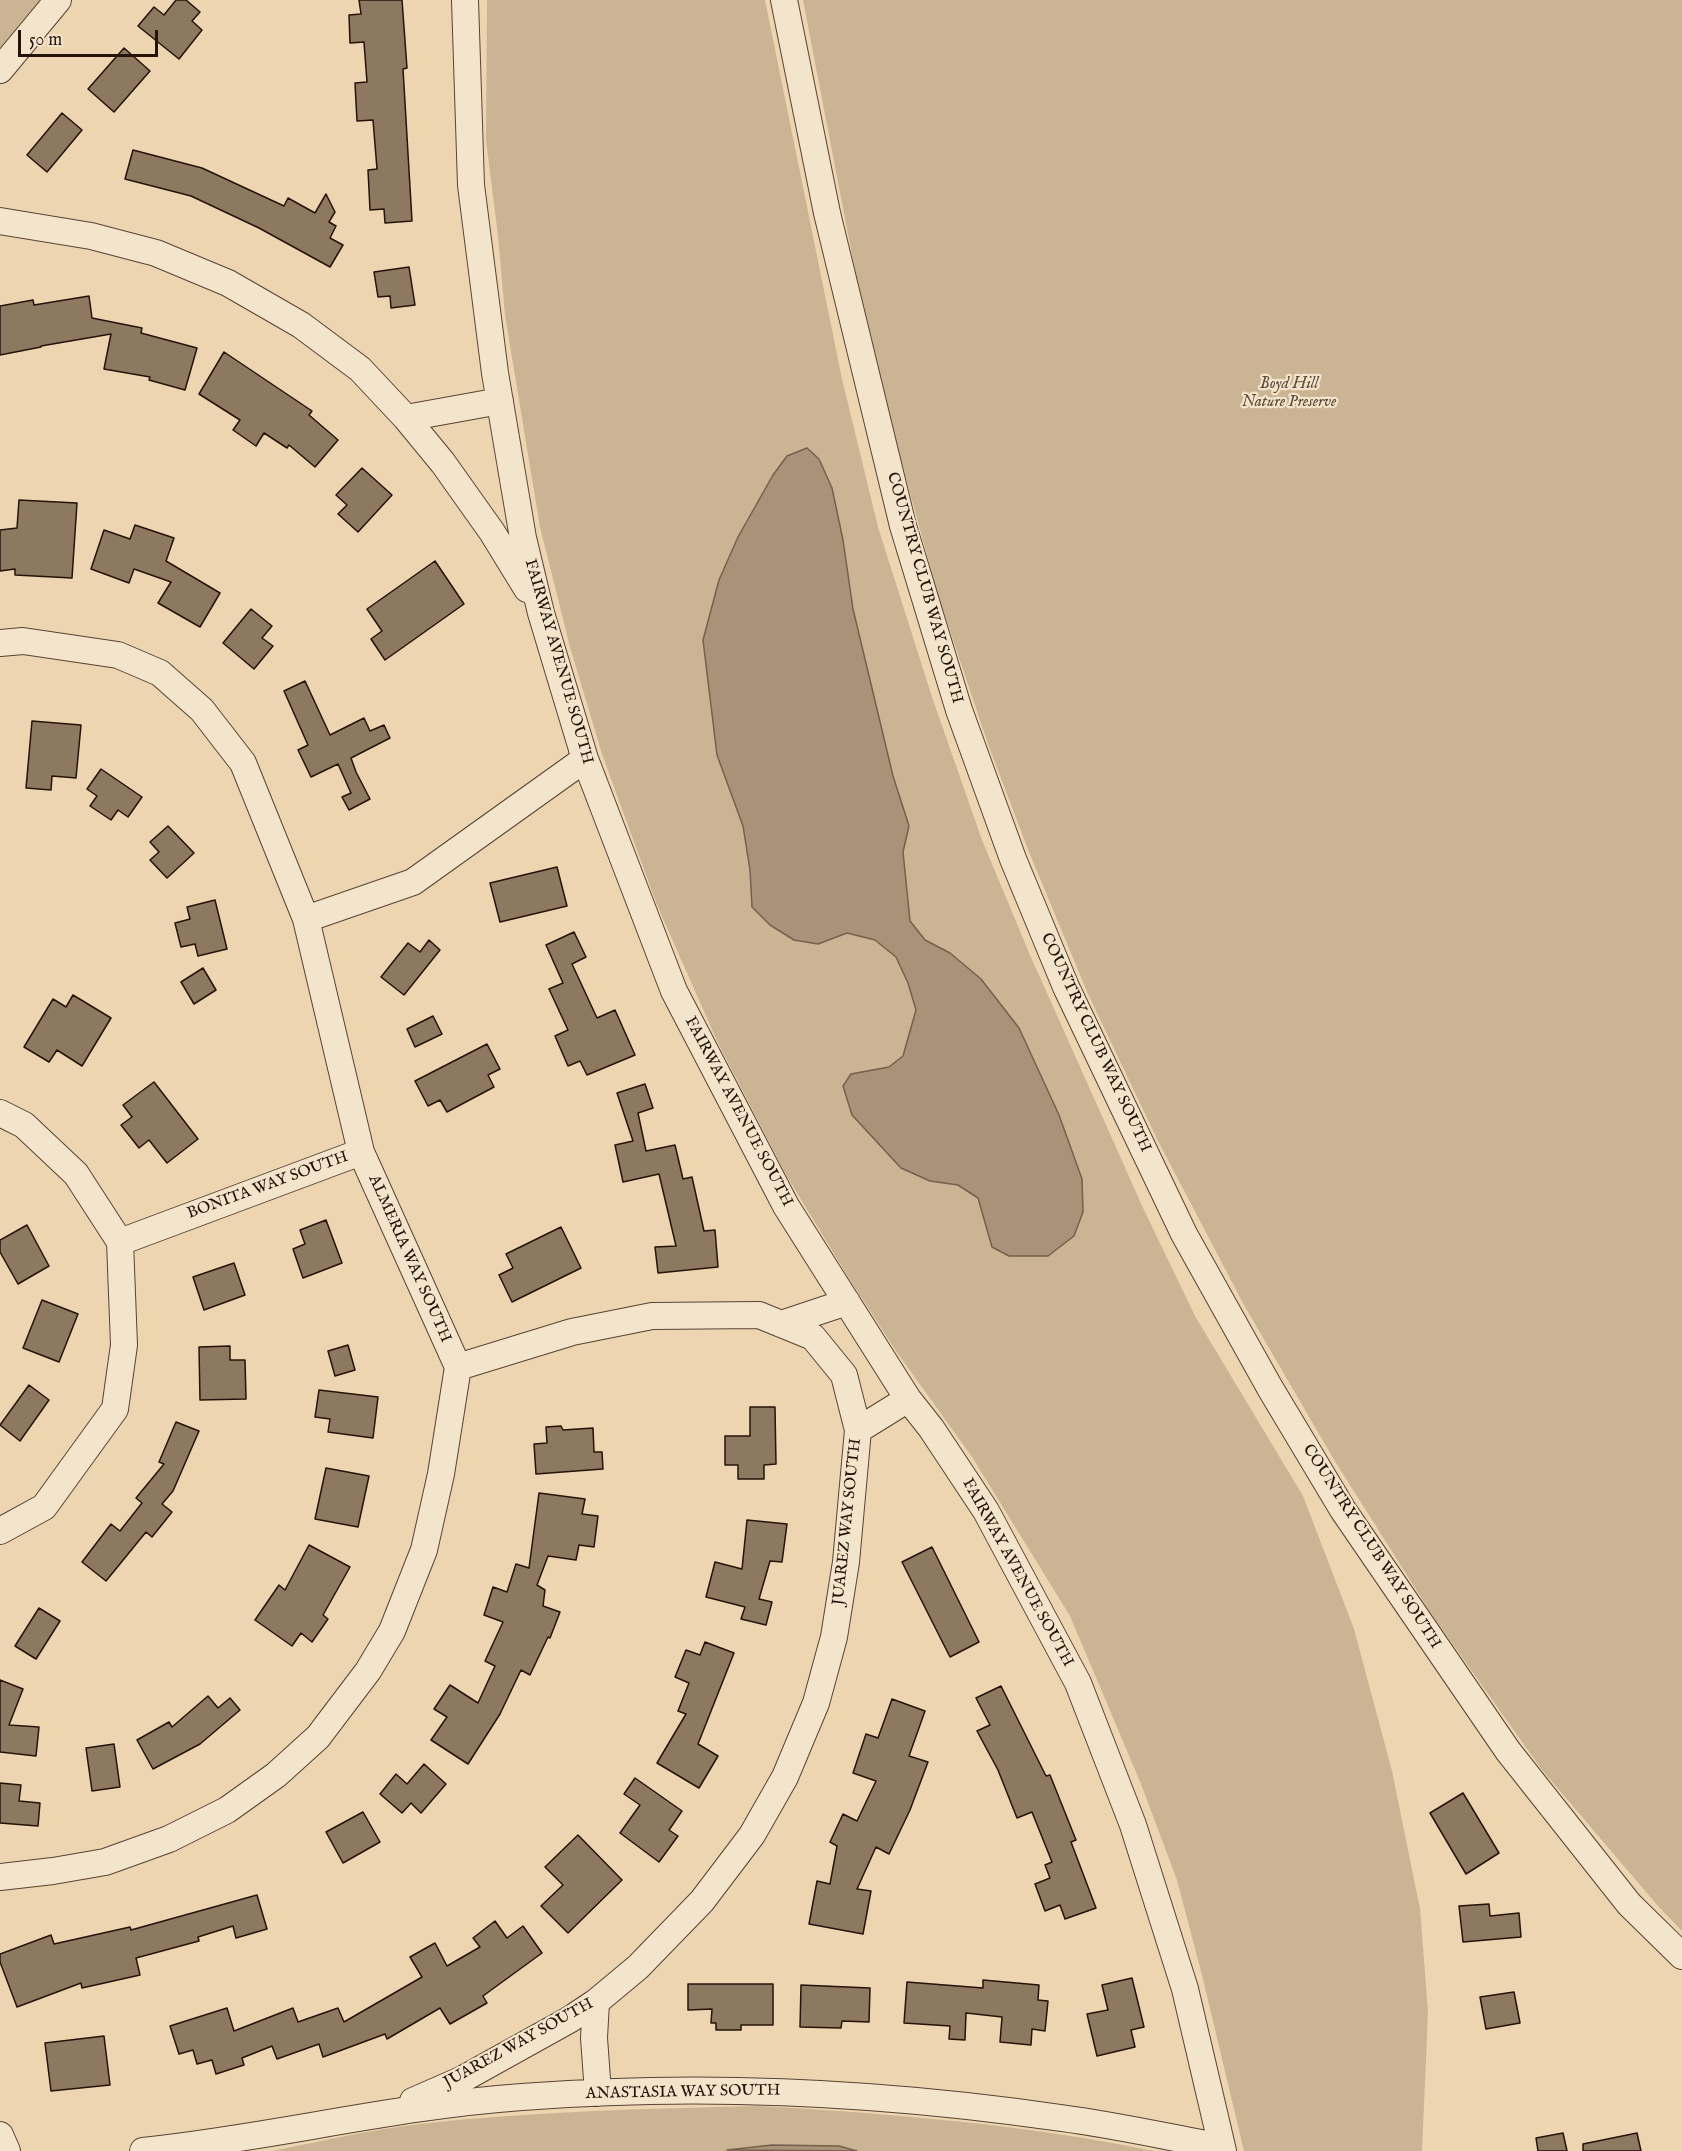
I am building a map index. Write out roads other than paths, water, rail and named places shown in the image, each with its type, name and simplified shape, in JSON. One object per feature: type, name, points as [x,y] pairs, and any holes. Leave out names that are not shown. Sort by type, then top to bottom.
[{"type":"street","points":[[0,70],[58,0]]},
{"type":"street","name":"FAIRWAY AVENUE SOUTH","points":[[465,0],[471,185],[500,401],[523,538],[541,613],[585,759],[674,991],[786,1206],[908,1399],[931,1428],[986,1511],[1078,1683],[1133,1825],[1185,1989],[1223,2149]]},
{"type":"street","name":"COUNTRY CLUB WAY SOUTH","points":[[784,0],[827,213],[903,526],[959,710],[1013,859],[1066,987],[1184,1234],[1270,1388],[1343,1510],[1508,1751],[1629,1904],[1682,1956]]},
{"type":"street","points":[[0,221],[91,236],[156,253],[228,283],[301,325],[360,369],[406,418],[443,463],[492,532],[541,613]]},
{"type":"street","points":[[406,418],[500,401]]},
{"type":"street","name":"BONITA WAY SOUTH","points":[[0,643],[23,641],[118,655],[160,673],[202,710],[243,763],[306,919],[361,1152],[120,1242]]},
{"type":"street","points":[[306,919],[413,882],[585,759]]},
{"type":"street","points":[[0,1113],[24,1125],[76,1174],[120,1242],[124,1345],[115,1409],[44,1507],[0,1532]]},
{"type":"street","name":"ALMERIA WAY SOUTH","points":[[361,1152],[458,1367]]},
{"type":"street","points":[[781,1324],[847,1302]]},
{"type":"street","points":[[0,1877],[105,1862],[170,1839],[226,1810],[276,1775],[318,1737],[368,1671],[392,1631],[424,1550],[441,1474],[458,1367],[572,1332],[652,1316],[759,1315],[813,1337],[844,1375],[858,1430]]},
{"type":"street","name":"JUAREZ WAY SOUTH","points":[[384,2113],[461,2080],[569,2020],[596,2002],[638,1967],[702,1901],[752,1835],[785,1778],[816,1703],[834,1637],[846,1562],[858,1430],[908,1399]]},
{"type":"street","points":[[596,2002],[594,2038],[598,2093]]},
{"type":"street","name":"ANASTASIA WAY SOUTH","points":[[143,2151],[197,2145],[384,2113],[520,2097],[651,2090],[827,2093],[946,2103],[1063,2118],[1223,2149]]},
{"type":"street","points":[[0,2134],[7,2151]]},
{"type":"park label","name":"Boyd Hill Nature Preserve","points":[[1289,394]]}]
